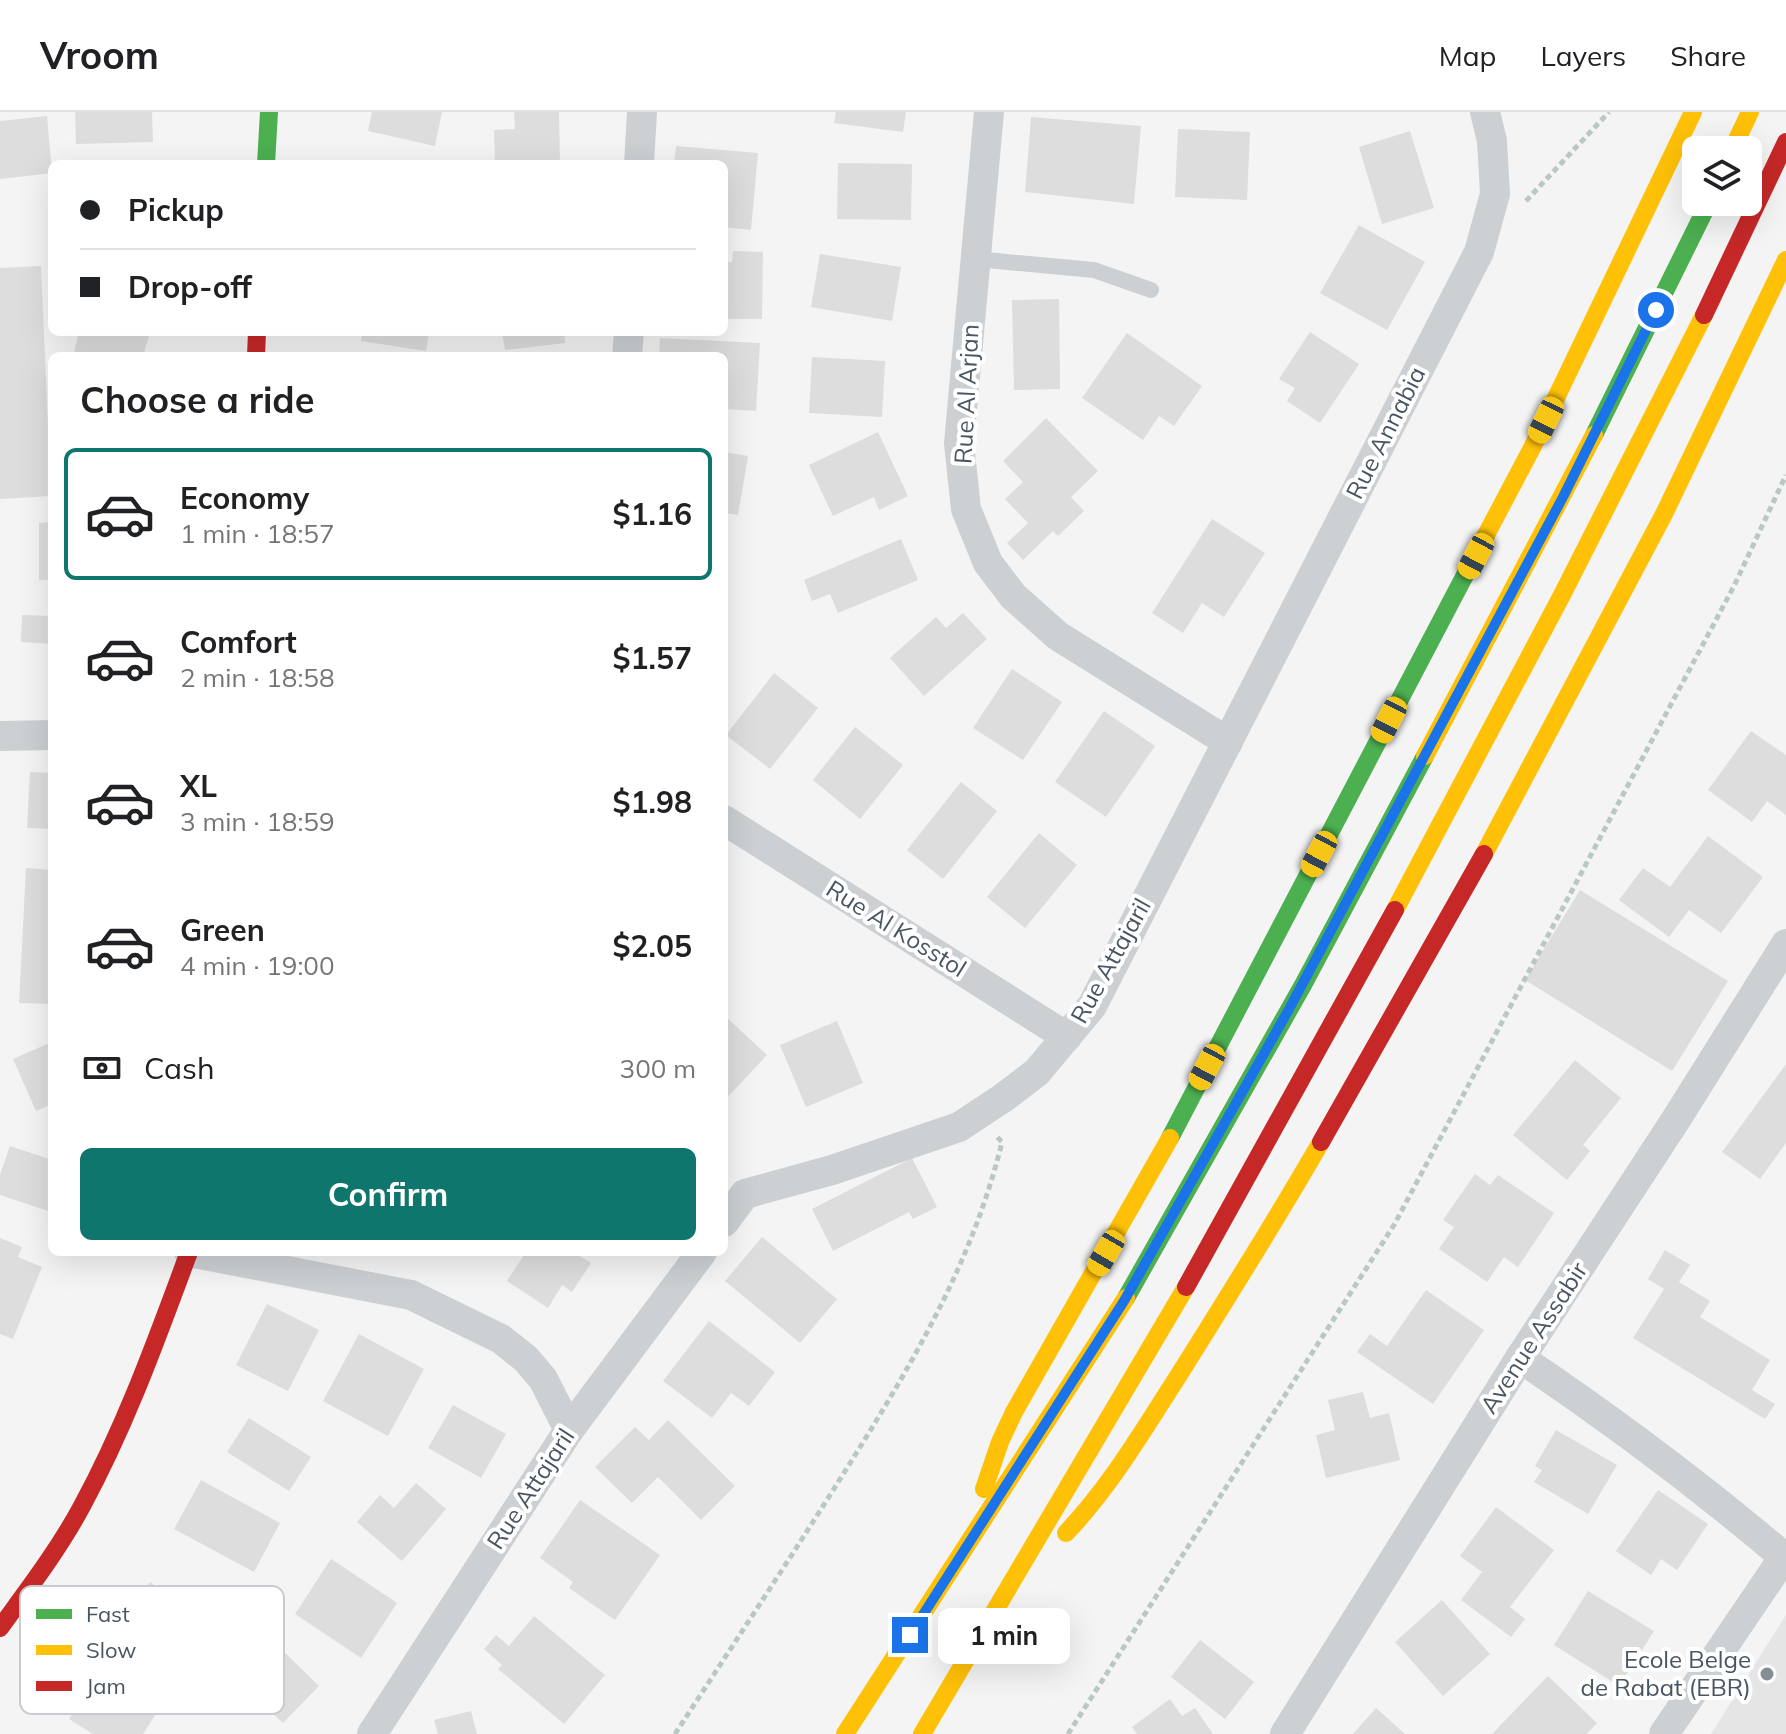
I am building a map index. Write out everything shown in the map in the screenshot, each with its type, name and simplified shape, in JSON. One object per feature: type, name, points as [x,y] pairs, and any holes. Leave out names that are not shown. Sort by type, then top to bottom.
[{"type":"main road","points":[[266,160],[269,112]]},
{"type":"main road","points":[[974,1536],[988,1472],[1014,1412],[1151,1174],[1526,460],[1693,112]]},
{"type":"main road","points":[[1739,136],[1750,112]]},
{"type":"main road","points":[[922,1734],[1019,1575],[1336,1021],[1619,490],[1786,142]]},
{"type":"main road","points":[[845,1734],[1124,1301],[1303,985],[1577,469],[1702,216]]},
{"type":"main road","points":[[1019,1575],[1066,1533],[1108,1485],[1272,1227],[1486,851],[1664,514],[1786,260]]},
{"type":"main road","points":[[30,1586],[53,1555],[90,1492],[125,1417],[187,1256]]},
{"type":"main road","points":[[0,1628],[20,1600]]},
{"type":"street","points":[[639,160],[642,112]]},
{"type":"street","name":"Rue Al Arjan","points":[[989,112],[959,443],[966,509],[988,563],[1013,596],[1058,636],[1228,742]]},
{"type":"street","name":"Rue Annabia","points":[[1228,742],[1479,252],[1495,194],[1492,141],[1485,112]]},
{"type":"street","points":[[0,736],[48,735]]},
{"type":"street","name":"Rue Attajaril","points":[[728,1209],[735,1185],[832,1170],[959,1127],[1037,1072],[1092,1006],[1228,742]]},
{"type":"street","name":"Rue Al Kosstol","points":[[728,823],[1067,1037]]},
{"type":"street","name":"Avenue Assabir","points":[[1285,1734],[1520,1358],[1786,944]]},
{"type":"street","points":[[210,1256],[411,1295],[501,1339],[526,1359],[543,1379],[569,1430]]},
{"type":"street","name":"Rue Attajaril","points":[[372,1734],[569,1430],[699,1256]]},
{"type":"street","points":[[1520,1358],[1605,1416],[1708,1493],[1785,1556],[1664,1734]]},
{"type":"lane","points":[[976,259],[1094,270],[1151,290]]},
{"type":"path","points":[[1523,205],[1609,112]]},
{"type":"path","points":[[1068,1734],[1394,1225],[1734,586],[1786,475]]},
{"type":"path","points":[[675,1734],[892,1396],[946,1298],[990,1193],[1002,1142],[977,1116]]},
{"type":"shaded area","name":"Ecole Belge de Rabat (EBR)","points":[[1786,1615],[1786,1734],[1711,1734]]},
{"type":"building","points":[[75,112],[152,112],[153,142],[76,144]]},
{"type":"building","points":[[372,112],[442,112],[435,146],[368,131]]},
{"type":"building","points":[[514,112],[559,112],[560,160],[495,160],[494,130],[515,129]]},
{"type":"building","points":[[836,112],[906,112],[903,132],[834,123]]},
{"type":"building","points":[[47,116],[51,160],[48,160],[48,173],[0,179],[0,121]]},
{"type":"building","points":[[1031,117],[1141,126],[1134,204],[1025,192]]},
{"type":"building","points":[[1178,129],[1250,132],[1247,200],[1175,197]]},
{"type":"building","points":[[1410,131],[1434,208],[1382,224],[1359,147]]},
{"type":"building","points":[[676,146],[758,153],[751,230],[728,227],[728,160],[674,160]]},
{"type":"building","points":[[838,163],[912,164],[911,220],[837,219]]},
{"type":"building","points":[[1359,225],[1425,262],[1387,330],[1320,293]]},
{"type":"building","points":[[733,251],[763,252],[762,319],[728,319],[728,262],[732,262]]},
{"type":"building","points":[[820,254],[901,267],[892,321],[811,307]]},
{"type":"building","points":[[41,266],[48,496],[0,499],[0,268]]},
{"type":"building","points":[[1059,299],[1060,389],[1014,390],[1012,300]]},
{"type":"building","points":[[1310,332],[1359,364],[1320,423],[1287,401],[1295,388],[1279,379]]},
{"type":"building","points":[[1127,333],[1202,386],[1174,426],[1159,416],[1143,440],[1082,398]]},
{"type":"building","points":[[78,336],[149,336],[144,352],[74,352]]},
{"type":"building","points":[[362,336],[428,336],[426,351],[361,341]]},
{"type":"building","points":[[503,336],[564,336],[565,343],[505,350]]},
{"type":"building","points":[[660,338],[760,343],[756,411],[728,409],[728,352],[659,352]]},
{"type":"building","points":[[812,357],[885,361],[882,417],[809,413]]},
{"type":"building","points":[[1046,418],[1098,471],[1071,497],[1084,511],[1058,536],[1053,531],[1023,560],[1007,543],[1028,523],[1005,499],[1023,482],[1003,461]]},
{"type":"building","points":[[878,432],[908,496],[879,510],[874,497],[833,516],[809,465]]},
{"type":"building","points":[[728,453],[748,456],[738,515],[728,514]]},
{"type":"building","points":[[1212,519],[1265,553],[1224,617],[1202,603],[1183,633],[1152,613]]},
{"type":"building","points":[[48,522],[48,580],[39,580],[39,523]]},
{"type":"building","points":[[901,539],[918,580],[838,613],[830,594],[812,601],[804,580]]},
{"type":"building","points":[[963,613],[987,639],[924,696],[890,658],[936,617],[946,628]]},
{"type":"building","points":[[22,615],[48,616],[48,644],[21,642]]},
{"type":"building","points":[[1012,669],[1062,702],[1023,760],[973,728]]},
{"type":"building","points":[[774,673],[818,708],[770,769],[728,737],[728,732]]},
{"type":"building","points":[[1104,711],[1155,746],[1106,817],[1055,782]]},
{"type":"building","points":[[855,727],[903,765],[860,819],[813,780]]},
{"type":"building","points":[[1751,731],[1786,755],[1786,815],[1767,801],[1752,822],[1708,790]]},
{"type":"building","points":[[30,772],[48,773],[48,829],[27,828]]},
{"type":"building","points":[[961,782],[997,811],[943,879],[907,850]]},
{"type":"building","points":[[1039,833],[1077,865],[1025,928],[987,897]]},
{"type":"building","points":[[1708,836],[1763,877],[1721,933],[1689,910],[1669,937],[1619,900],[1643,868],[1670,887]]},
{"type":"building","points":[[26,868],[48,870],[48,1004],[19,1003]]},
{"type":"building","points":[[1580,890],[1728,981],[1672,1071],[1525,980]]},
{"type":"building","points":[[728,1019],[767,1055],[728,1097]]},
{"type":"building","points":[[837,1021],[863,1083],[806,1107],[780,1045]]},
{"type":"building","points":[[48,1044],[48,1106],[36,1111],[13,1059]]},
{"type":"building","points":[[1575,1060],[1621,1098],[1583,1145],[1590,1151],[1567,1180],[1513,1135]]},
{"type":"building","points":[[1786,1064],[1786,1143],[1760,1179],[1722,1152]]},
{"type":"building","points":[[10,1146],[48,1159],[48,1211],[0,1195],[0,1175]]},
{"type":"building","points":[[912,1158],[937,1207],[913,1219],[909,1212],[833,1251],[812,1209]]},
{"type":"building","points":[[1475,1174],[1490,1185],[1498,1175],[1554,1213],[1518,1267],[1504,1257],[1487,1282],[1439,1249],[1454,1227],[1443,1220]]},
{"type":"building","points":[[762,1237],[837,1299],[800,1343],[725,1281]]},
{"type":"building","points":[[0,1238],[22,1247],[18,1257],[42,1267],[13,1339],[0,1334]]},
{"type":"building","points":[[1665,1250],[1690,1265],[1679,1282],[1710,1301],[1700,1317],[1770,1360],[1752,1390],[1775,1404],[1765,1419],[1633,1338],[1664,1289],[1648,1279]]},
{"type":"building","points":[[523,1256],[580,1256],[591,1263],[572,1292],[562,1285],[548,1308],[507,1281]]},
{"type":"building","points":[[1426,1290],[1484,1330],[1433,1404],[1357,1352],[1370,1334],[1387,1346]]},
{"type":"building","points":[[267,1304],[319,1330],[288,1391],[236,1365]]},
{"type":"building","points":[[709,1321],[775,1372],[749,1406],[731,1393],[712,1418],[663,1381]]},
{"type":"building","points":[[359,1334],[424,1369],[388,1436],[323,1401]]},
{"type":"building","points":[[1363,1392],[1370,1418],[1389,1413],[1400,1460],[1326,1478],[1316,1435],[1335,1430],[1328,1400]]},
{"type":"building","points":[[453,1405],[506,1434],[481,1478],[428,1448]]},
{"type":"building","points":[[249,1418],[311,1457],[289,1491],[227,1452]]},
{"type":"building","points":[[668,1420],[735,1486],[701,1520],[658,1477],[632,1503],[595,1467],[635,1427],[649,1440]]},
{"type":"building","points":[[1556,1430],[1617,1465],[1588,1514],[1534,1482],[1542,1470],[1535,1466]]},
{"type":"building","points":[[201,1480],[280,1523],[254,1572],[174,1529]]},
{"type":"building","points":[[416,1483],[446,1509],[402,1561],[357,1522],[380,1495],[394,1508]]},
{"type":"building","points":[[1658,1490],[1708,1524],[1677,1570],[1661,1559],[1651,1575],[1616,1551]]},
{"type":"building","points":[[580,1500],[660,1555],[615,1620],[569,1588],[573,1582],[540,1558]]},
{"type":"building","points":[[1496,1507],[1554,1550],[1510,1607],[1525,1619],[1511,1637],[1461,1600],[1482,1572],[1460,1556]]},
{"type":"building","points":[[331,1559],[397,1603],[361,1658],[295,1614]]},
{"type":"building","points":[[1588,1591],[1654,1631],[1619,1686],[1554,1645]]},
{"type":"building","points":[[1442,1600],[1490,1654],[1443,1696],[1395,1642]]},
{"type":"building","points":[[534,1616],[605,1675],[564,1724],[498,1669],[502,1665],[484,1649],[496,1635],[509,1646]]},
{"type":"building","points":[[1200,1640],[1254,1682],[1225,1719],[1171,1677]]},
{"type":"building","points":[[284,1652],[319,1686],[283,1723],[273,1714],[284,1714]]},
{"type":"building","points":[[1548,1676],[1597,1723],[1587,1734],[1492,1734]]},
{"type":"building","points":[[1170,1699],[1182,1716],[1195,1708],[1213,1734],[1137,1734],[1132,1727]]},
{"type":"building","points":[[1376,1708],[1405,1734],[1353,1734]]},
{"type":"building","points":[[471,1711],[477,1734],[438,1734],[434,1720]]},
{"type":"building","points":[[72,1714],[156,1714],[143,1734],[93,1734],[69,1719]]},
{"type":"traffic: fast","points":[[266,160],[269,112]]},
{"type":"traffic: fast","points":[[1594,435],[1702,216]]},
{"type":"traffic: fast","points":[[1170,1138],[1486,535]]},
{"type":"traffic: fast","points":[[1126,1298],[1303,985],[1425,756]]},
{"type":"traffic: slow","points":[[1486,535],[1533,446],[1693,112]]},
{"type":"traffic: slow","points":[[1739,136],[1750,112]]},
{"type":"traffic: slow","points":[[1484,854],[1664,514],[1786,260]]},
{"type":"traffic: slow","points":[[1395,910],[1562,595],[1704,315]]},
{"type":"traffic: slow","points":[[1425,756],[1594,435]]},
{"type":"traffic: slow","points":[[984,1489],[1014,1412],[1170,1138]]},
{"type":"traffic: slow","points":[[1066,1533],[1097,1497],[1138,1439],[1321,1142]]},
{"type":"traffic: slow","points":[[922,1734],[1186,1287]]},
{"type":"traffic: slow","points":[[845,1734],[1126,1298]]},
{"type":"traffic: jam","points":[[1704,315],[1786,142]]},
{"type":"traffic: jam","points":[[256,352],[257,336]]},
{"type":"traffic: jam","points":[[1321,1142],[1484,854]]},
{"type":"traffic: jam","points":[[1186,1287],[1395,910]]},
{"type":"traffic: jam","points":[[30,1586],[64,1538],[113,1444],[187,1256]]},
{"type":"traffic: jam","points":[[0,1628],[20,1600]]},
{"type":"place","name":"Ecole Belge de Rabat (EBR)","points":[[1767,1674]]},
{"type":"route","points":[[910,1635],[1124,1301],[1288,1011],[1563,497],[1656,310]]}]
